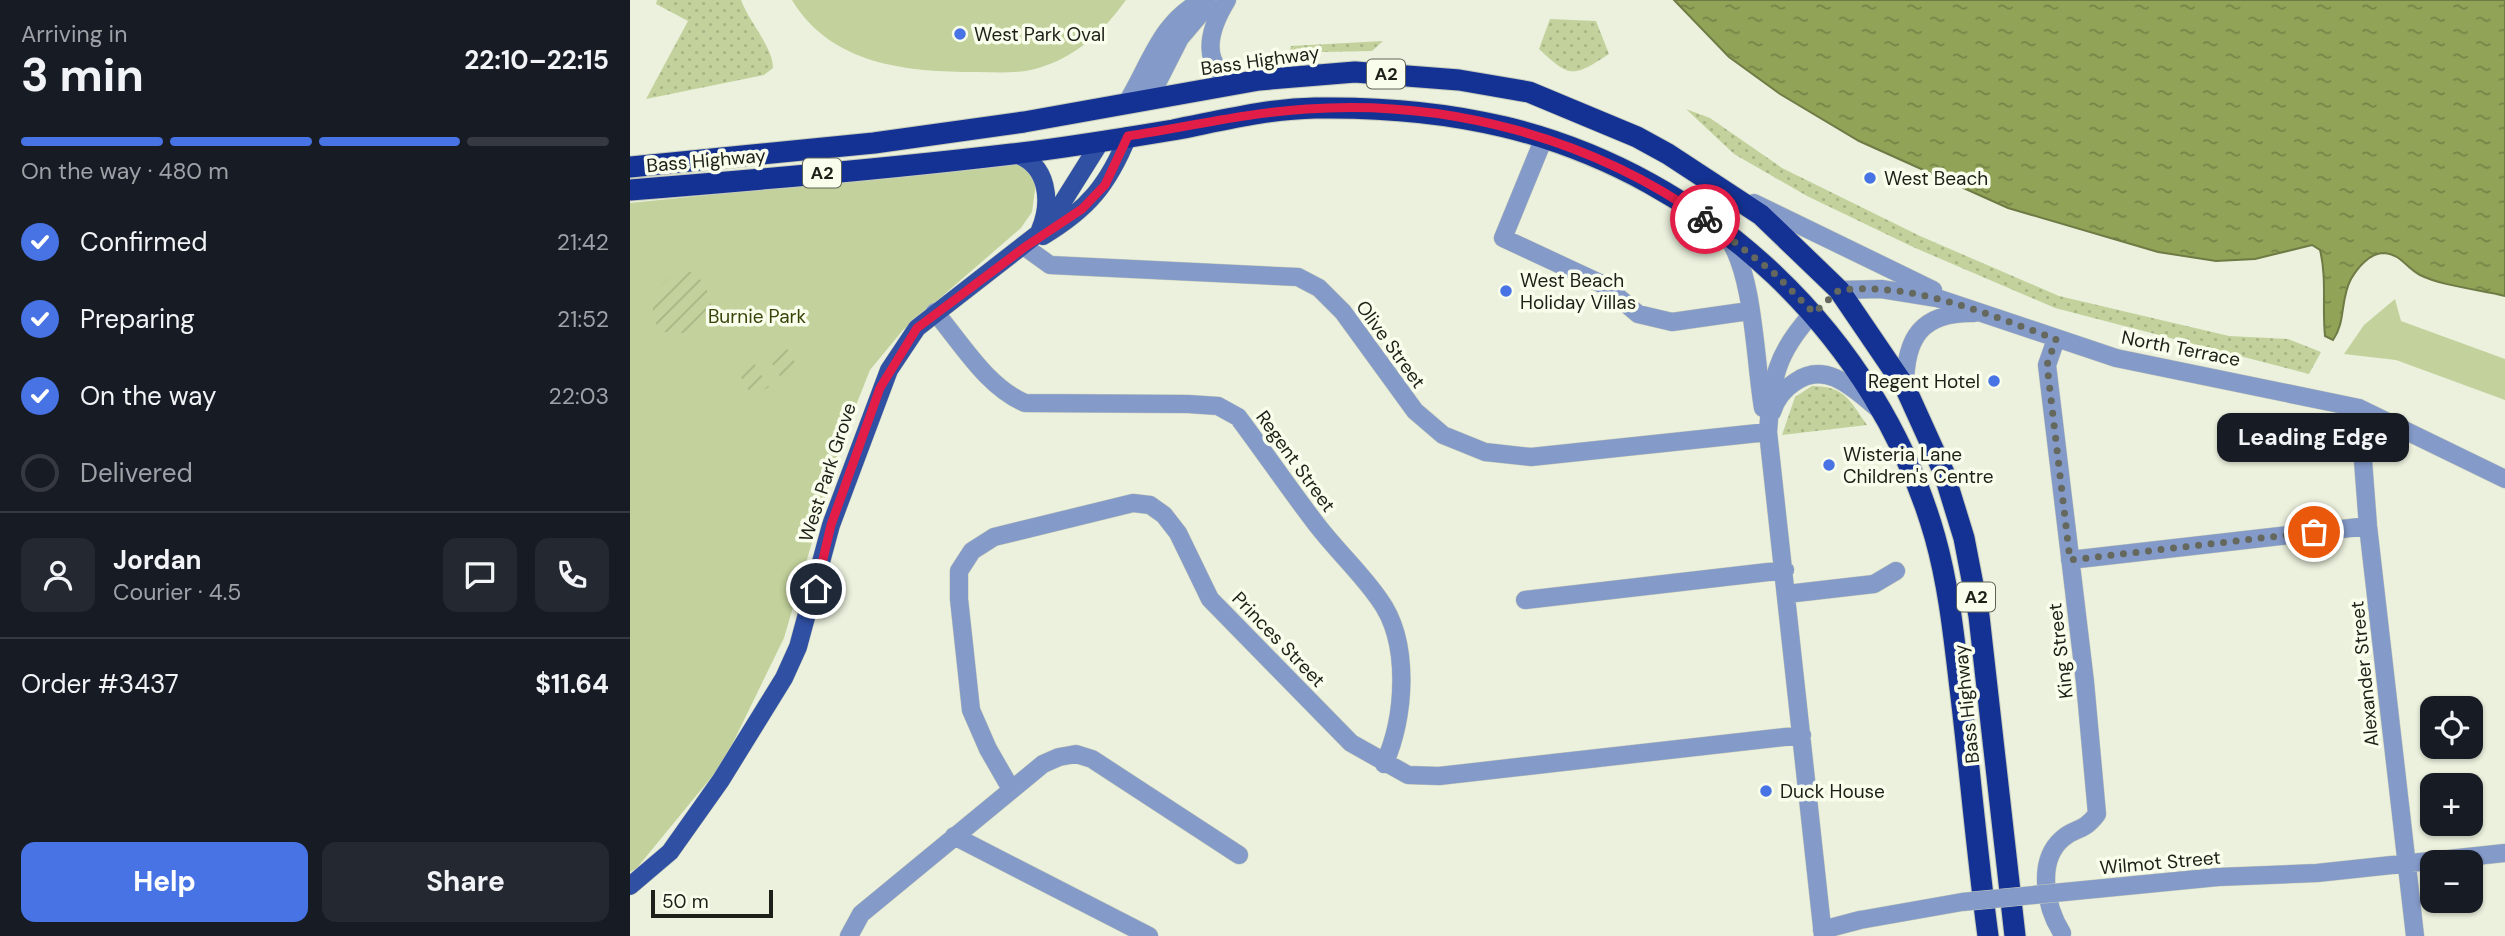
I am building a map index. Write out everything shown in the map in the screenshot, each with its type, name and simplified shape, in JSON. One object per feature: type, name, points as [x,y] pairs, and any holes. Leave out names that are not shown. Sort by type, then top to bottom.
[{"type":"highway","name":"Bass Highway","points":[[630,167],[874,143],[1285,77],[1355,72],[1459,80],[1530,92],[1637,137],[1723,188],[1784,234],[1839,290],[1905,387],[1944,473],[1972,573],[2015,936]]},
{"type":"highway","points":[[1128,136],[1150,99]]},
{"type":"highway","name":"West Park Grove","points":[[1101,141],[1126,104]]},
{"type":"highway","name":"Bass Highway","points":[[630,190],[1015,154],[1252,114],[1357,108],[1475,120],[1544,138],[1647,182],[1723,232],[1773,272],[1814,313],[1887,417],[1919,489],[1946,580],[1988,936]]},
{"type":"highway","points":[[1814,313],[1839,290]]},
{"type":"main road","name":"West Park Grove","points":[[630,886],[670,852],[721,780],[784,678],[805,624],[831,525],[880,388],[917,328],[1025,247],[1074,216],[1100,191],[1128,136]]},
{"type":"main road","name":"West Park Grove","points":[[1025,247],[1059,208],[1101,141]]},
{"type":"main road","points":[[1015,154],[1031,161],[1045,181],[1045,206],[1039,233]]},
{"type":"street","points":[[1126,104],[1166,30],[1183,12],[1203,0]]},
{"type":"street","points":[[1150,99],[1180,38],[1213,0]]},
{"type":"street","points":[[1227,0],[1211,33],[1212,55],[1224,77],[1239,85]]},
{"type":"street","points":[[1544,138],[1503,238],[1604,285],[1638,314],[1672,322],[1749,312]]},
{"type":"street","points":[[1723,188],[1840,248],[1980,311]]},
{"type":"street","points":[[1723,232],[1738,257],[1768,432],[1823,933]]},
{"type":"street","name":"Olive Street","points":[[1025,247],[1050,265],[1298,277],[1319,288],[1343,312],[1415,411],[1443,435],[1485,452],[1531,457],[1768,432]]},
{"type":"street","name":"North Terrace","points":[[1839,290],[1861,288],[1900,291],[1980,311],[2116,358],[2359,408],[2505,479]]},
{"type":"street","points":[[1905,387],[1908,351],[1923,327],[1950,315],[1980,311]]},
{"type":"street","name":"Regent Street","points":[[935,312],[999,388],[1007,396],[1025,403],[1188,404],[1217,406],[1238,417],[1336,550],[1380,600],[1394,629],[1399,659],[1398,722],[1384,764]]},
{"type":"street","points":[[1768,432],[1775,368],[1786,346],[1814,313]]},
{"type":"street","name":"King Street","points":[[2056,339],[2047,365],[2097,814],[2087,827],[2063,838],[2049,856],[2046,874],[2050,905],[2053,919],[2063,933]]},
{"type":"street","points":[[1755,365],[1775,368]]},
{"type":"street","points":[[1768,432],[1773,409],[1780,396],[1798,380],[1814,374],[1839,379],[1887,417]]},
{"type":"street","name":"Alexander Street","points":[[2359,408],[2368,526],[2414,936]]},
{"type":"street","name":"Princes Street","points":[[1011,789],[988,749],[971,710],[958,599],[959,571],[972,551],[994,537],[1133,503],[1150,505],[1164,515],[1178,533],[1210,599],[1351,743],[1384,764],[1408,775],[1439,776],[1802,735]]},
{"type":"street","points":[[2070,560],[2368,526]]},
{"type":"street","points":[[1525,600],[1785,570]]},
{"type":"street","points":[[1787,594],[1874,584],[1896,571]]},
{"type":"street","points":[[849,936],[861,914],[1011,789],[1043,764],[1059,757],[1076,754],[1112,771],[1239,855]]},
{"type":"street","points":[[954,836],[1149,936]]},
{"type":"street","name":"Wilmot Street","points":[[1823,933],[1860,920],[1962,902],[2218,877],[2317,873],[2505,853]]},
{"type":"green space","points":[[657,0],[741,0],[765,43],[773,68],[764,75],[646,99],[688,21],[656,4]]},
{"type":"green space","name":"West Park Oval","points":[[792,0],[1126,0],[1086,43],[1049,64],[1020,72],[950,72],[898,66],[849,51],[828,39],[808,22]]},
{"type":"green space","points":[[1550,19],[1596,21],[1609,54],[1579,70],[1566,70],[1558,66],[1539,49]]},
{"type":"green space","points":[[1383,41],[1372,51],[1321,52],[1287,61],[1291,46]]},
{"type":"green space","points":[[1686,109],[1710,118],[1782,168],[1920,236],[2059,296],[2229,336],[2288,339],[2321,352],[2309,374],[2055,308],[1913,247],[1807,196],[1734,154]]},
{"type":"green space","name":"Burnie Park","points":[[1020,163],[1037,175],[1032,212],[1021,228],[903,330],[870,370],[841,443],[784,638],[723,763],[636,869],[630,872],[630,203]]},
{"type":"green space","points":[[685,269],[702,281],[713,312],[703,325],[691,332],[660,331],[653,312],[656,294],[667,279]]},
{"type":"green space","points":[[2395,299],[2401,321],[2505,359],[2505,400],[2396,360],[2344,354],[2364,325]]},
{"type":"green space","points":[[785,345],[798,368],[781,378],[767,355]]},
{"type":"green space","points":[[754,363],[769,387],[752,396],[738,372]]},
{"type":"green space","points":[[1812,386],[1832,389],[1846,396],[1867,425],[1782,435],[1795,397]]},
{"type":"water","points":[[1674,0],[2505,0],[2505,296],[2429,279],[2395,256],[2384,253],[2374,255],[2351,279],[2345,294],[2340,326],[2333,340],[2325,336],[2322,261],[2320,250],[2312,245],[2255,259],[2216,261],[2158,252],[2008,208],[1859,141],[1780,94],[1729,57]]},
{"type":"way so far","points":[[1705,219],[1751,253],[1814,313],[1839,290],[1861,288],[1900,291],[1972,308],[2056,339],[2047,365],[2070,560],[2314,532]]},
{"type":"place","name":"West Park Oval","points":[[960,34]]},
{"type":"place","name":"West Beach","points":[[1870,178]]},
{"type":"place","name":"West Beach Holiday Villas","points":[[1506,291]]},
{"type":"place","name":"Regent Hotel","points":[[1994,381]]},
{"type":"place","name":"Wisteria Lane Children's Centre","points":[[1829,465]]},
{"type":"place","name":"Leading Edge","points":[[2314,532]]},
{"type":"place","name":"Duck House","points":[[1766,791]]},
{"type":"route","points":[[816,589],[831,525],[880,388],[917,328],[1025,247],[1082,209],[1105,185],[1128,136],[1252,114],[1309,108],[1380,108],[1428,113],[1509,128],[1582,152],[1647,182],[1705,219]]}]
